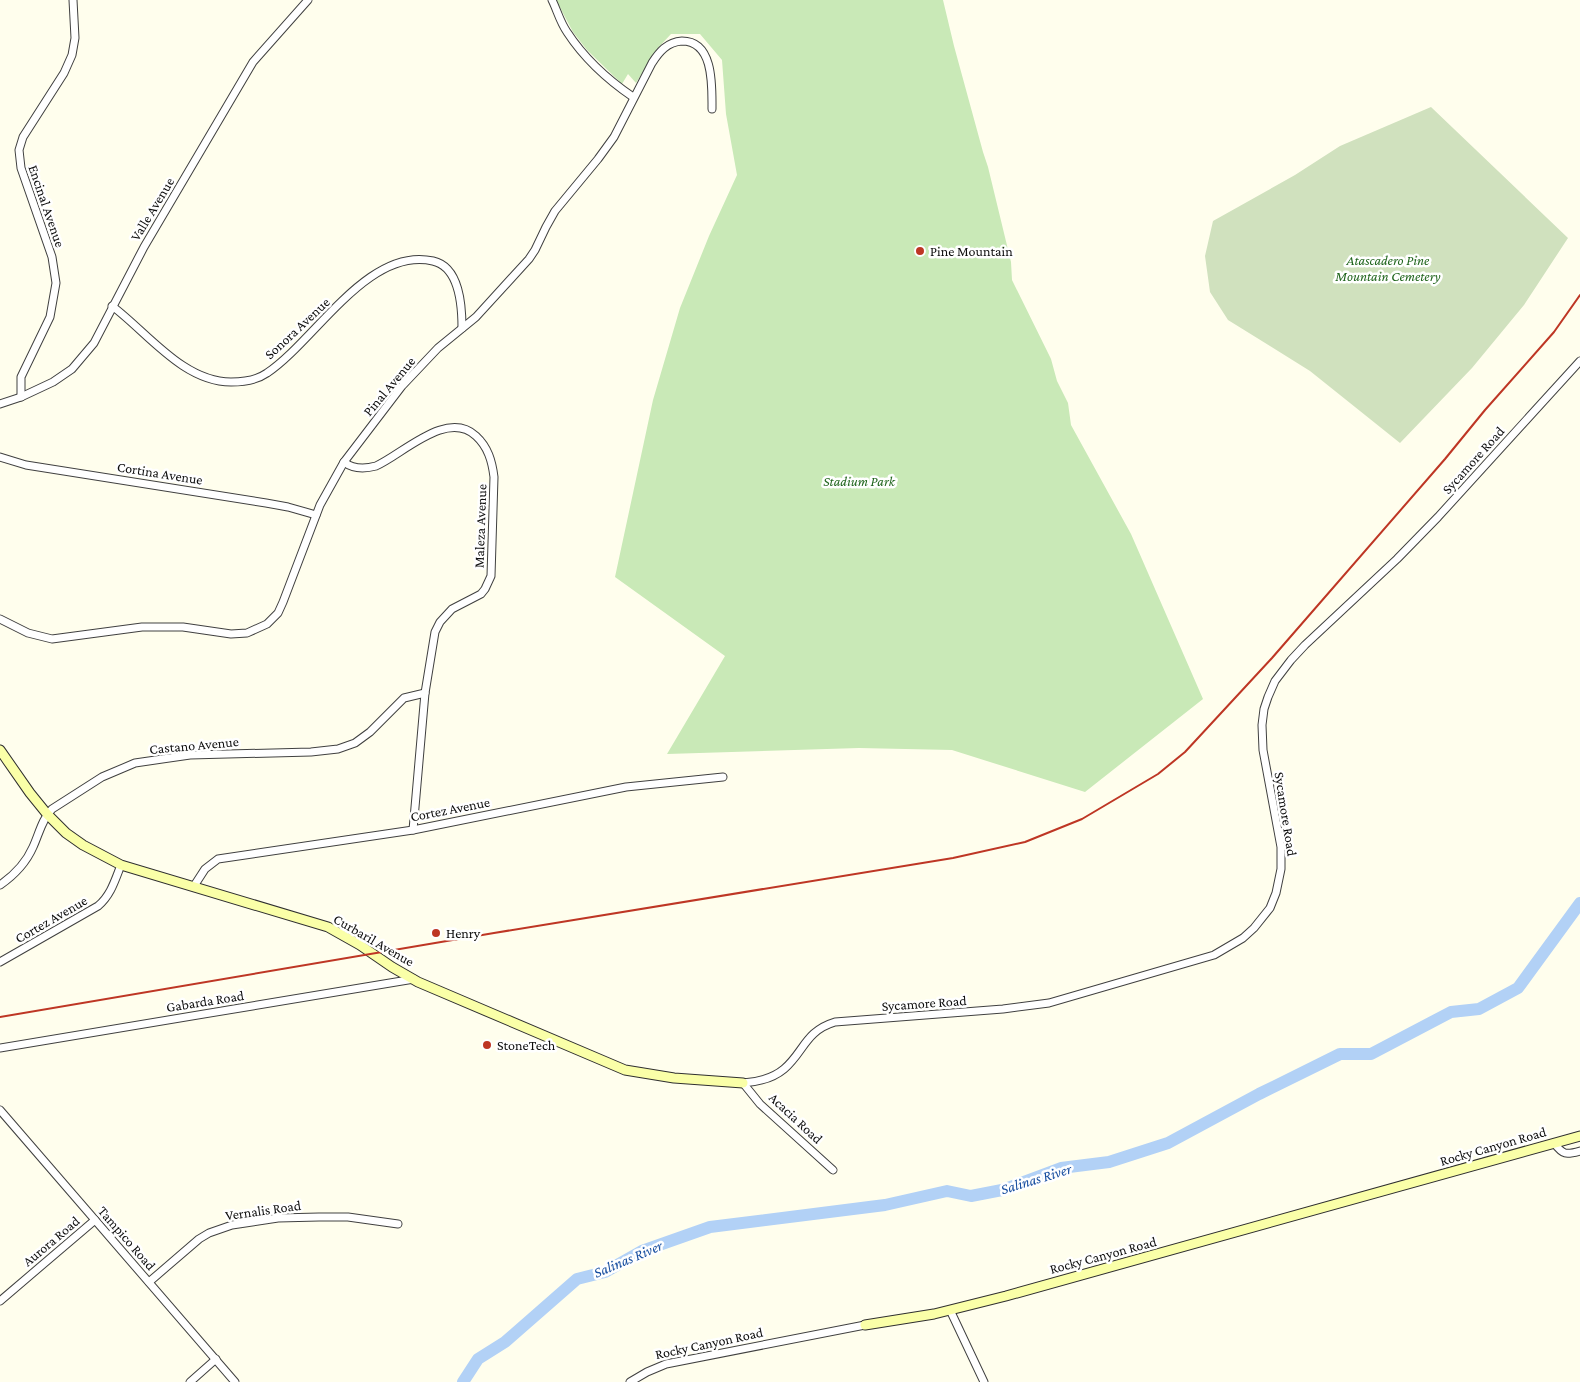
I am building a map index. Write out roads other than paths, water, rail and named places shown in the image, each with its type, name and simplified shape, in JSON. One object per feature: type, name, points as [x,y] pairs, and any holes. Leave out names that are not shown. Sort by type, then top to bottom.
[{"type":"street","name":"Encinal Avenue","points":[[21,397],[21,377],[50,317],[56,283],[52,256],[20,168],[19,150],[23,137],[64,73],[72,55],[75,38],[73,0]]},
{"type":"street","name":"Valle Avenue","points":[[0,404],[54,382],[72,369],[94,343],[144,247],[253,62],[308,0]]},
{"type":"street","points":[[552,0],[567,32],[588,59],[633,98]]},
{"type":"street","name":"Pinal Avenue","points":[[0,619],[28,633],[52,639],[142,626],[182,627],[231,634],[247,633],[267,624],[278,613],[316,515],[344,462],[402,386],[438,348],[476,317],[529,259],[555,211],[614,137],[633,98],[662,49],[675,42],[692,42],[698,46],[710,69],[712,109]]},
{"type":"street","name":"Sonora Avenue","points":[[112,306],[182,365],[216,380],[230,382],[245,381],[267,373],[366,279],[401,261],[421,258],[436,262],[447,269],[456,282],[462,308],[462,328]]},
{"type":"street","name":"Sycamore Road","points":[[743,1083],[765,1080],[785,1068],[814,1033],[828,1024],[1003,1009],[1049,1003],[1214,955],[1243,938],[1270,908],[1280,877],[1281,847],[1263,750],[1262,725],[1268,697],[1281,672],[1306,645],[1367,588],[1438,517],[1580,362]]},
{"type":"street","name":"Maleza Avenue","points":[[344,462],[351,467],[369,468],[376,466],[431,434],[452,427],[472,432],[485,446],[492,463],[494,477],[491,576],[481,594],[452,609],[440,622],[434,638],[425,693],[412,830]]},
{"type":"street","name":"Cortina Avenue","points":[[0,457],[26,465],[266,503],[316,515]]},
{"type":"street","name":"Castano Avenue","points":[[47,814],[102,778],[135,763],[190,755],[330,751],[346,746],[370,732],[404,698],[425,693]]},
{"type":"street","name":"Curbaril Avenue","points":[[0,750],[47,814],[83,845],[121,865],[328,927],[414,979],[625,1070],[674,1078],[743,1083]]},
{"type":"street","name":"Cortez Avenue","points":[[194,886],[205,869],[218,858],[412,830],[626,787],[723,777]]},
{"type":"street","points":[[0,885],[22,866],[32,850],[47,814]]},
{"type":"street","name":"Cortez Avenue","points":[[0,962],[105,901],[121,865]]},
{"type":"street","name":"Gabarda Road","points":[[0,1048],[414,979]]},
{"type":"street","name":"Acacia Road","points":[[743,1083],[760,1104],[833,1170]]},
{"type":"street","name":"Tampico Road","points":[[0,1110],[235,1382]]},
{"type":"street","name":"Rocky Canyon Road","points":[[630,1382],[652,1369],[666,1364],[950,1310],[1015,1294],[1580,1136]]},
{"type":"street","points":[[1554,1143],[1560,1151],[1566,1154],[1580,1151]]},
{"type":"street","name":"Vernalis Road","points":[[149,1282],[199,1239],[209,1233],[232,1225],[278,1218],[319,1216],[348,1217],[398,1224]]},
{"type":"street","name":"Aurora Road","points":[[0,1301],[95,1220]]},
{"type":"street","points":[[950,1310],[984,1382]]},
{"type":"street","points":[[190,1382],[216,1359]]},
{"type":"waterway","name":"Salinas River","points":[[463,1382],[478,1359],[505,1342],[577,1279],[605,1272],[642,1251],[710,1227],[885,1205],[947,1191],[971,1196],[1002,1190],[1061,1168],[1109,1162],[1168,1143],[1259,1094],[1340,1054],[1371,1054],[1451,1012],[1479,1009],[1518,988],[1580,903]]},
{"type":"railway","points":[[0,1017],[494,933],[953,858],[1025,842],[1082,819],[1158,774],[1185,752],[1272,658],[1445,459],[1485,410],[1554,332],[1580,295]]},
{"type":"place","name":"Pine Mountain","points":[[920,251]]},
{"type":"place","name":"Henry","points":[[436,933]]},
{"type":"place","name":"StoneTech","points":[[487,1045]]},
{"type":"park label","name":"Atascadero Pine Mountain Cemetery","points":[[1388,268]]},
{"type":"park label","name":"Stadium Park","points":[[859,481]]}]
